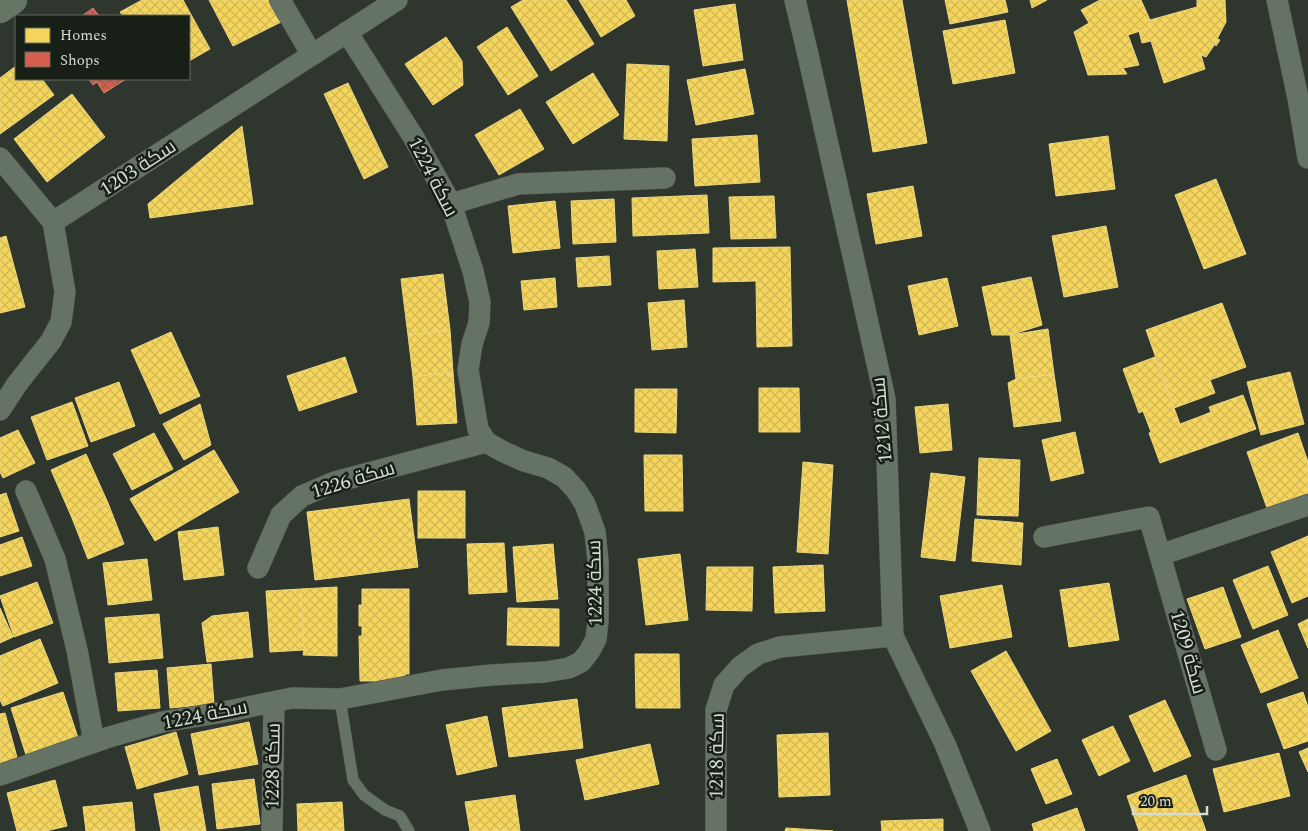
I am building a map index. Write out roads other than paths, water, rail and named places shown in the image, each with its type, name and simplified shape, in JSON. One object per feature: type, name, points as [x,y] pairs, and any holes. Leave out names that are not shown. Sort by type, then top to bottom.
[{"type":"main road","points":[[0,9],[13,0]]},
{"type":"street","points":[[280,0],[312,55]]},
{"type":"street","name":"سكة 1203","points":[[53,222],[397,0]]},
{"type":"street","name":"سكة 1212","points":[[795,0],[885,399],[893,636],[945,744],[980,831]]},
{"type":"street","points":[[1278,0],[1301,75],[1308,158]]},
{"type":"street","name":"سكة 1224","points":[[0,775],[94,742],[162,722],[292,698],[340,699],[442,680],[545,672],[569,668],[580,662],[589,652],[596,639],[598,620],[598,560],[595,532],[585,504],[564,477],[548,468],[524,461],[502,451],[486,442],[478,430],[468,370],[472,344],[479,323],[480,302],[473,271],[451,204],[414,138],[347,32]]},
{"type":"street","points":[[0,158],[53,222],[65,292],[61,322],[50,341],[0,410]]},
{"type":"street","points":[[451,204],[518,184],[665,178]]},
{"type":"street","name":"سكة 1226","points":[[258,568],[281,515],[302,496],[335,482],[486,442]]},
{"type":"street","points":[[26,490],[55,559],[78,650],[94,742]]},
{"type":"street","points":[[1160,555],[1308,505]]},
{"type":"street","name":"سكة 1209","points":[[1044,537],[1149,517],[1216,750]]},
{"type":"street","name":"سكة 1218","points":[[716,831],[716,710],[724,685],[740,667],[758,654],[780,647],[893,636]]},
{"type":"street","name":"سكة 1228","points":[[272,831],[274,702]]},
{"type":"lane","points":[[340,699],[353,780],[364,795],[385,810],[400,816],[409,831]]}]
